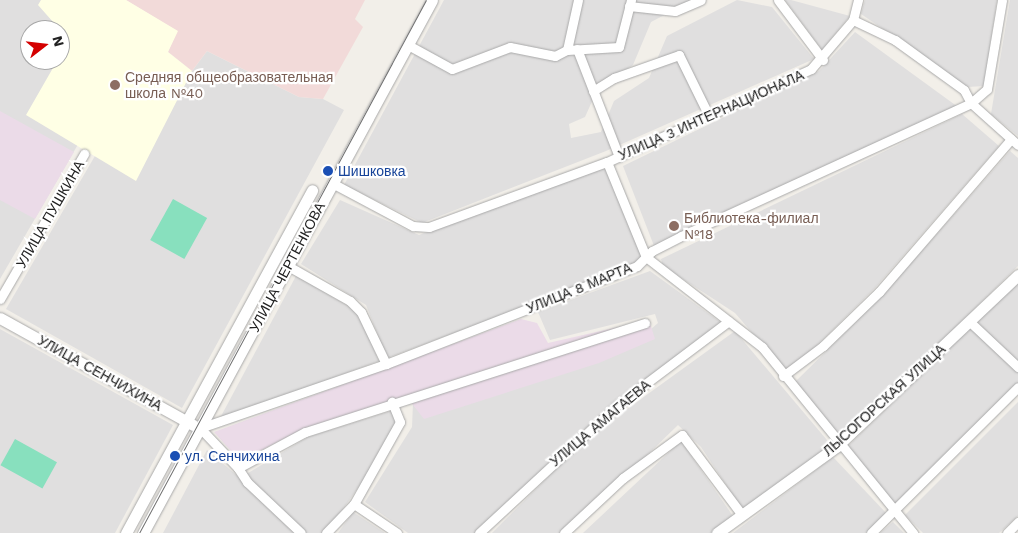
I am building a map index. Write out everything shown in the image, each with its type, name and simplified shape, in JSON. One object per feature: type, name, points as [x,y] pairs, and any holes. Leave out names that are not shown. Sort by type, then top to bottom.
[{"type":"street","name":"УЛИЦА ЧЕРТЕНКОВА","points":[[143,533],[432,0]]},
{"type":"street","points":[[566,50],[578,0]]},
{"type":"street","points":[[408,45],[452,69],[510,47],[554,56],[566,50],[619,47],[630,3],[675,11],[688,3],[701,0]]},
{"type":"street","points":[[778,0],[823,60]]},
{"type":"street","points":[[783,376],[823,346],[879,292],[1014,142],[971,103],[964,90],[895,40],[853,20],[858,0]]},
{"type":"street","points":[[971,103],[987,89],[1002,0]]},
{"type":"street","name":"УЛИЦА 3 ИНТЕРНАЦИОНАЛА","points":[[332,183],[420,229],[607,162],[811,70],[823,60],[853,20]]},
{"type":"street","points":[[576,49],[619,157]]},
{"type":"street","points":[[593,91],[614,78],[679,55],[709,116]]},
{"type":"street","name":"УЛИЦА 8 МАРТА","points":[[200,428],[386,364],[637,266],[646,257],[681,236],[971,103]]},
{"type":"street","name":"УЛИЦА ПУШКИНА","points":[[0,299],[84,154]]},
{"type":"street","name":"УЛИЦА 3 ИНТЕРНАЦИОНАЛА","points":[[607,162],[646,257]]},
{"type":"street","points":[[126,533],[312,190]]},
{"type":"street","points":[[646,257],[762,348],[837,446],[914,533]]},
{"type":"street","points":[[288,266],[356,306],[386,364]]},
{"type":"street","name":"ЛЫСОГОРСКАЯ УЛИЦА","points":[[717,533],[837,446],[1018,275]]},
{"type":"street","name":"УЛИЦА СЕНЧИХИНА","points":[[0,318],[200,428]]},
{"type":"street","name":"УЛИЦА АМАГАЕВА","points":[[479,533],[616,406],[729,321]]},
{"type":"street","points":[[970,322],[1018,368]]},
{"type":"street","points":[[238,468],[305,432],[392,402],[646,323]]},
{"type":"street","points":[[871,533],[895,513],[1018,387]]},
{"type":"street","points":[[326,533],[354,504],[400,422],[392,402]]},
{"type":"street","points":[[200,428],[238,468],[247,482],[301,533]]},
{"type":"street","points":[[564,533],[623,478],[682,434],[742,516]]},
{"type":"street","points":[[354,504],[397,533]]},
{"type":"street","points":[[1007,533],[1018,522]]},
{"type":"shaded area","points":[[0,0],[101,0],[192,71],[207,51],[299,97],[323,99],[344,110],[182,408],[6,309],[124,106],[106,96],[0,279]]},
{"type":"shaded area","name":"Средняя общеобразовательная школа №40","points":[[41,0],[126,0],[178,31],[168,52],[192,71],[136,181],[26,115],[52,70],[70,70],[70,20],[51,20],[38,5]]},
{"type":"shaded area","points":[[126,0],[365,0],[355,19],[363,27],[323,99],[299,97],[207,51],[192,71],[168,52],[177,31]]},
{"type":"shaded area","points":[[444,0],[693,0],[651,22],[633,65],[598,88],[585,117],[569,124],[571,138],[601,132],[614,101],[649,78],[667,36],[737,0],[772,7],[814,59],[606,151],[422,223],[344,185]]},
{"type":"shaded area","points":[[785,0],[791,0],[850,16],[822,50]]},
{"type":"shaded area","points":[[865,0],[997,0],[984,86],[968,87],[861,14]]},
{"type":"shaded area","points":[[1010,0],[1018,0],[1018,136],[991,114]]},
{"type":"shaded area","points":[[855,32],[958,107],[656,251],[623,166],[819,71]]},
{"type":"shaded area","points":[[0,111],[74,152],[35,219],[0,200]]},
{"type":"shaded area","points":[[962,114],[999,146],[875,288],[788,374],[735,313],[663,266],[661,259]]},
{"type":"shaded area","points":[[1010,151],[1018,158],[1018,266],[839,442],[794,383],[882,296]]},
{"type":"shaded area","points":[[608,166],[647,254],[635,266],[387,358],[366,305],[301,264],[340,200],[419,235]]},
{"type":"shaded area","points":[[650,271],[727,327],[582,431],[478,533],[408,533],[365,502],[412,427],[413,403],[651,329],[658,323],[655,314],[550,340],[538,312]]},
{"type":"shaded area","points":[[296,276],[357,311],[379,361],[219,420]]},
{"type":"shaded area","points":[[1018,281],[1018,391],[896,509],[846,448]]},
{"type":"shaded area","points":[[521,319],[537,323],[548,343],[649,320],[655,339],[599,363],[424,419],[406,396],[301,430],[240,461],[214,432]]},
{"type":"shaded area","points":[[0,329],[173,425],[115,533],[0,533]]},
{"type":"shaded area","points":[[735,331],[832,446],[742,509],[701,447],[678,425],[567,533],[492,533],[587,438]]},
{"type":"shaded area","points":[[1018,402],[1018,516],[999,533],[923,533],[905,515]]},
{"type":"shaded area","points":[[394,410],[401,427],[326,533],[163,533],[207,450],[240,478],[308,437]]},
{"type":"shaded area","points":[[681,441],[735,519],[717,533],[583,533]]},
{"type":"shaded area","points":[[833,457],[888,515],[866,533],[733,533]]},
{"type":"shaded area","points":[[353,512],[385,533],[338,533]]},
{"type":"shaded area","points":[[893,522],[904,533],[880,533]]},
{"type":"green space","points":[[173,199],[207,218],[184,259],[150,240]]},
{"type":"green space","points":[[15,439],[57,462],[42,489],[0,465]]},
{"type":"tram line","points":[[139,533],[426,0]]},
{"type":"place","name":"Средняя общеобразовательная школа №40","points":[[115,85]]},
{"type":"place","name":"Шишковка","points":[[328,171]]},
{"type":"place","name":"Библиотека-филиал №18","points":[[674,226]]},
{"type":"place","name":"ул. Сенчихина","points":[[175,456]]}]
